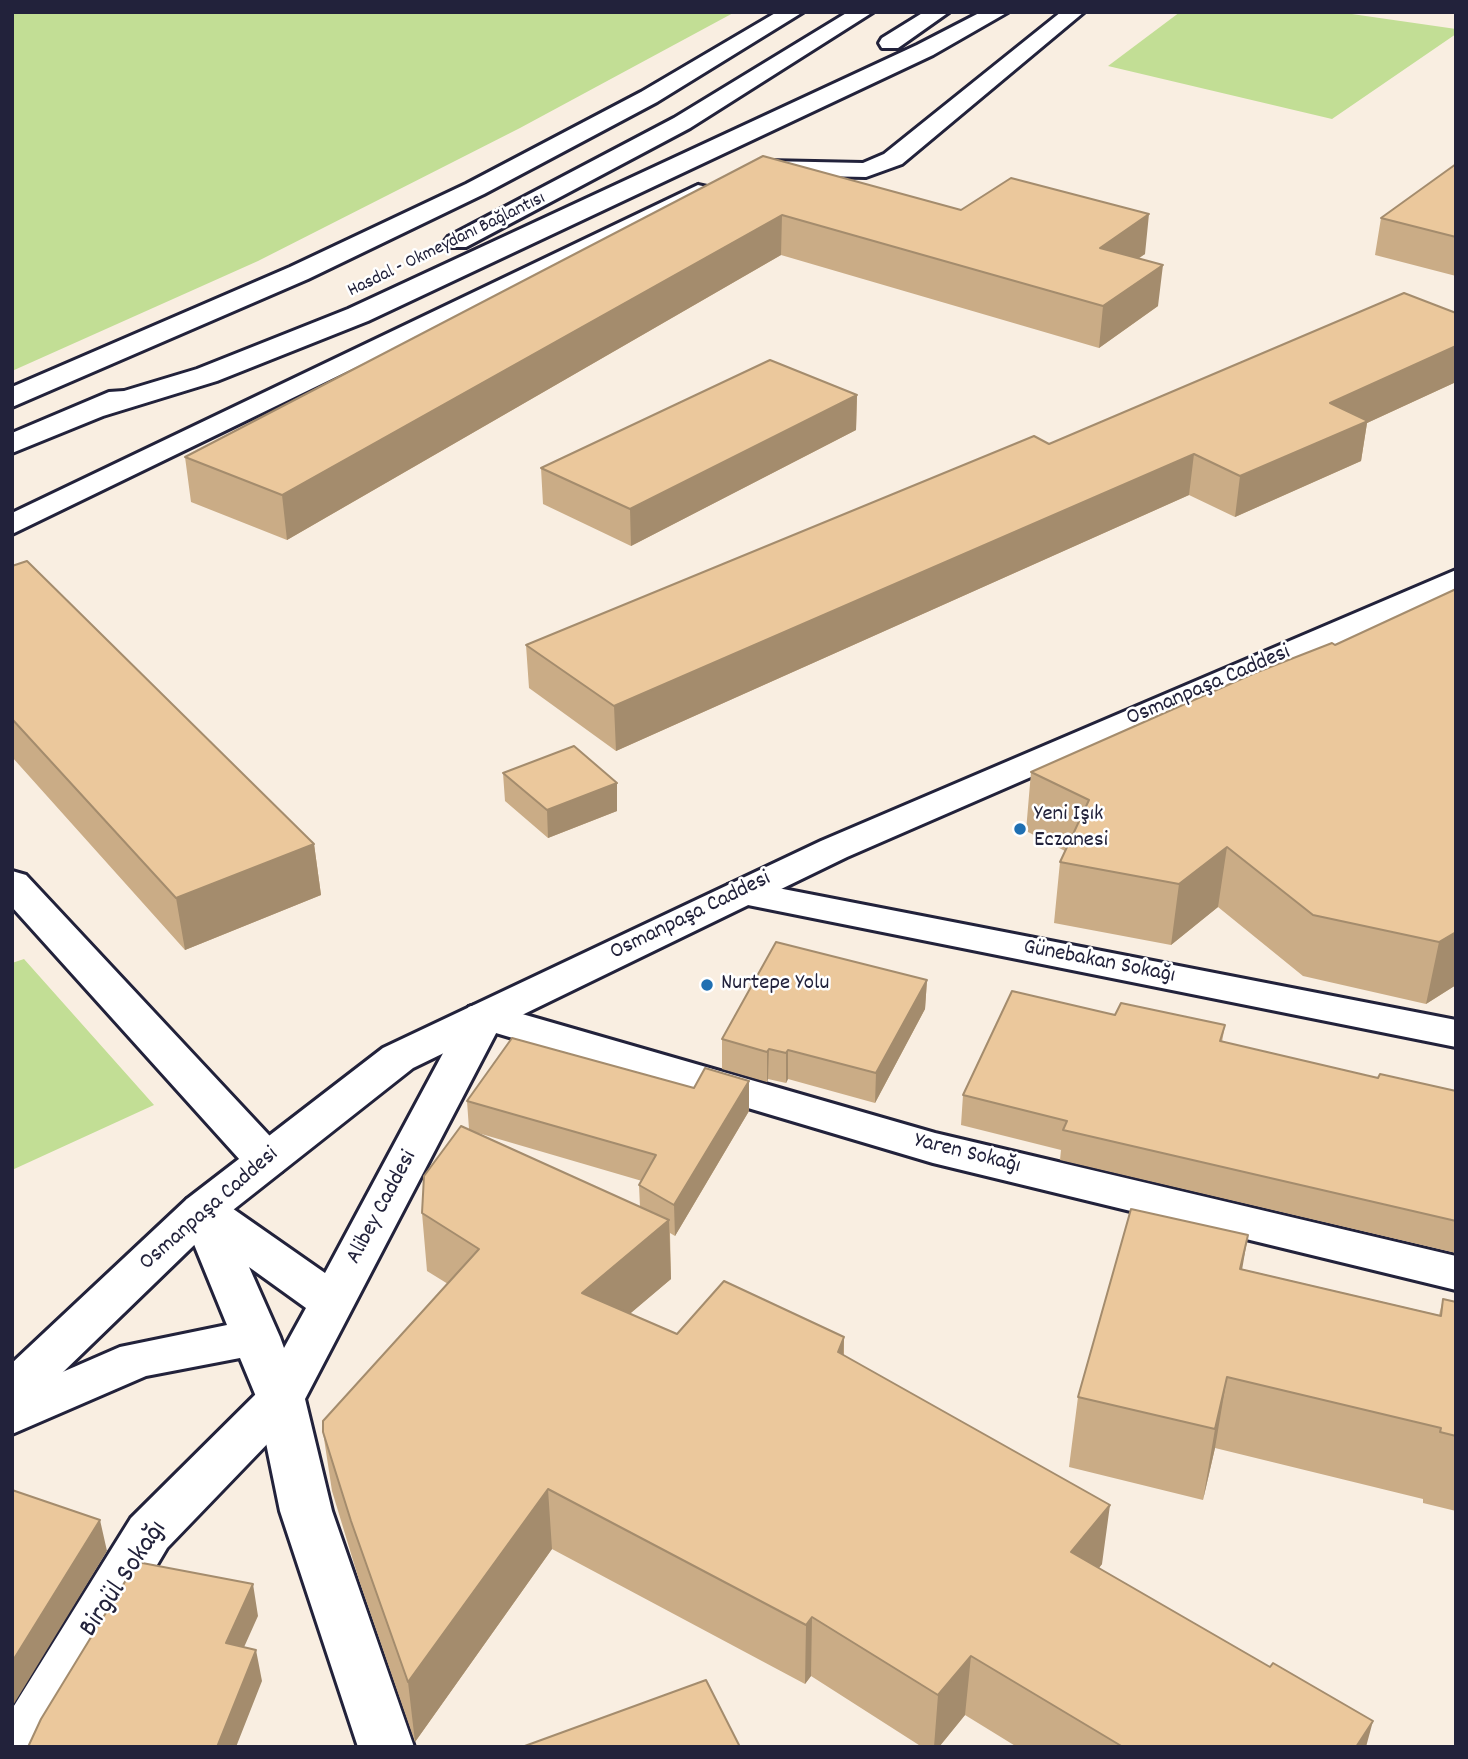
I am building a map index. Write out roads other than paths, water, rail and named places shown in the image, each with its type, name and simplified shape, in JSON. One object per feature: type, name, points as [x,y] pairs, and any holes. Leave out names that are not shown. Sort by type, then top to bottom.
[{"type":"main road","name":"Hasdal - Okmeydanı Bağlantısı","points":[[12,398],[287,279],[475,189],[649,97],[793,12]]},
{"type":"main road","name":"Hasdal - Okmeydanı Bağlantısı","points":[[12,444],[332,302],[542,198],[682,122],[863,12]]},
{"type":"main road","points":[[764,123],[939,12]]},
{"type":"main road","points":[[94,409],[207,375],[289,345],[513,244],[764,123],[913,56],[998,12]]},
{"type":"main road","points":[[12,525],[748,167],[866,170],[893,159],[1074,12]]},
{"type":"main road","name":"Osmanpaşa Caddesi","points":[[12,1392],[203,1210],[398,1058],[847,843],[1456,580]]},
{"type":"main road","points":[[12,883],[266,1160]]},
{"type":"main road","name":"Günebakan Sokağı","points":[[742,892],[1456,1034]]},
{"type":"main road","name":"Yaren Sokağı","points":[[484,1016],[933,1148],[1456,1273]]},
{"type":"main road","name":"Alibey Caddesi","points":[[281,1399],[484,1016]]},
{"type":"main road","points":[[203,1210],[333,1303]]},
{"type":"main road","points":[[203,1210],[281,1399],[306,1511],[386,1747]]},
{"type":"main road","points":[[12,1415],[137,1360],[256,1337]]},
{"type":"main road","name":"Birgül Sokağı","points":[[19,1747],[149,1533],[281,1399]]},
{"type":"place","name":"Yeni Işık Eczanesi","points":[[1020,829]]},
{"type":"place","name":"Nurtepe Yolu","points":[[707,985]]}]
